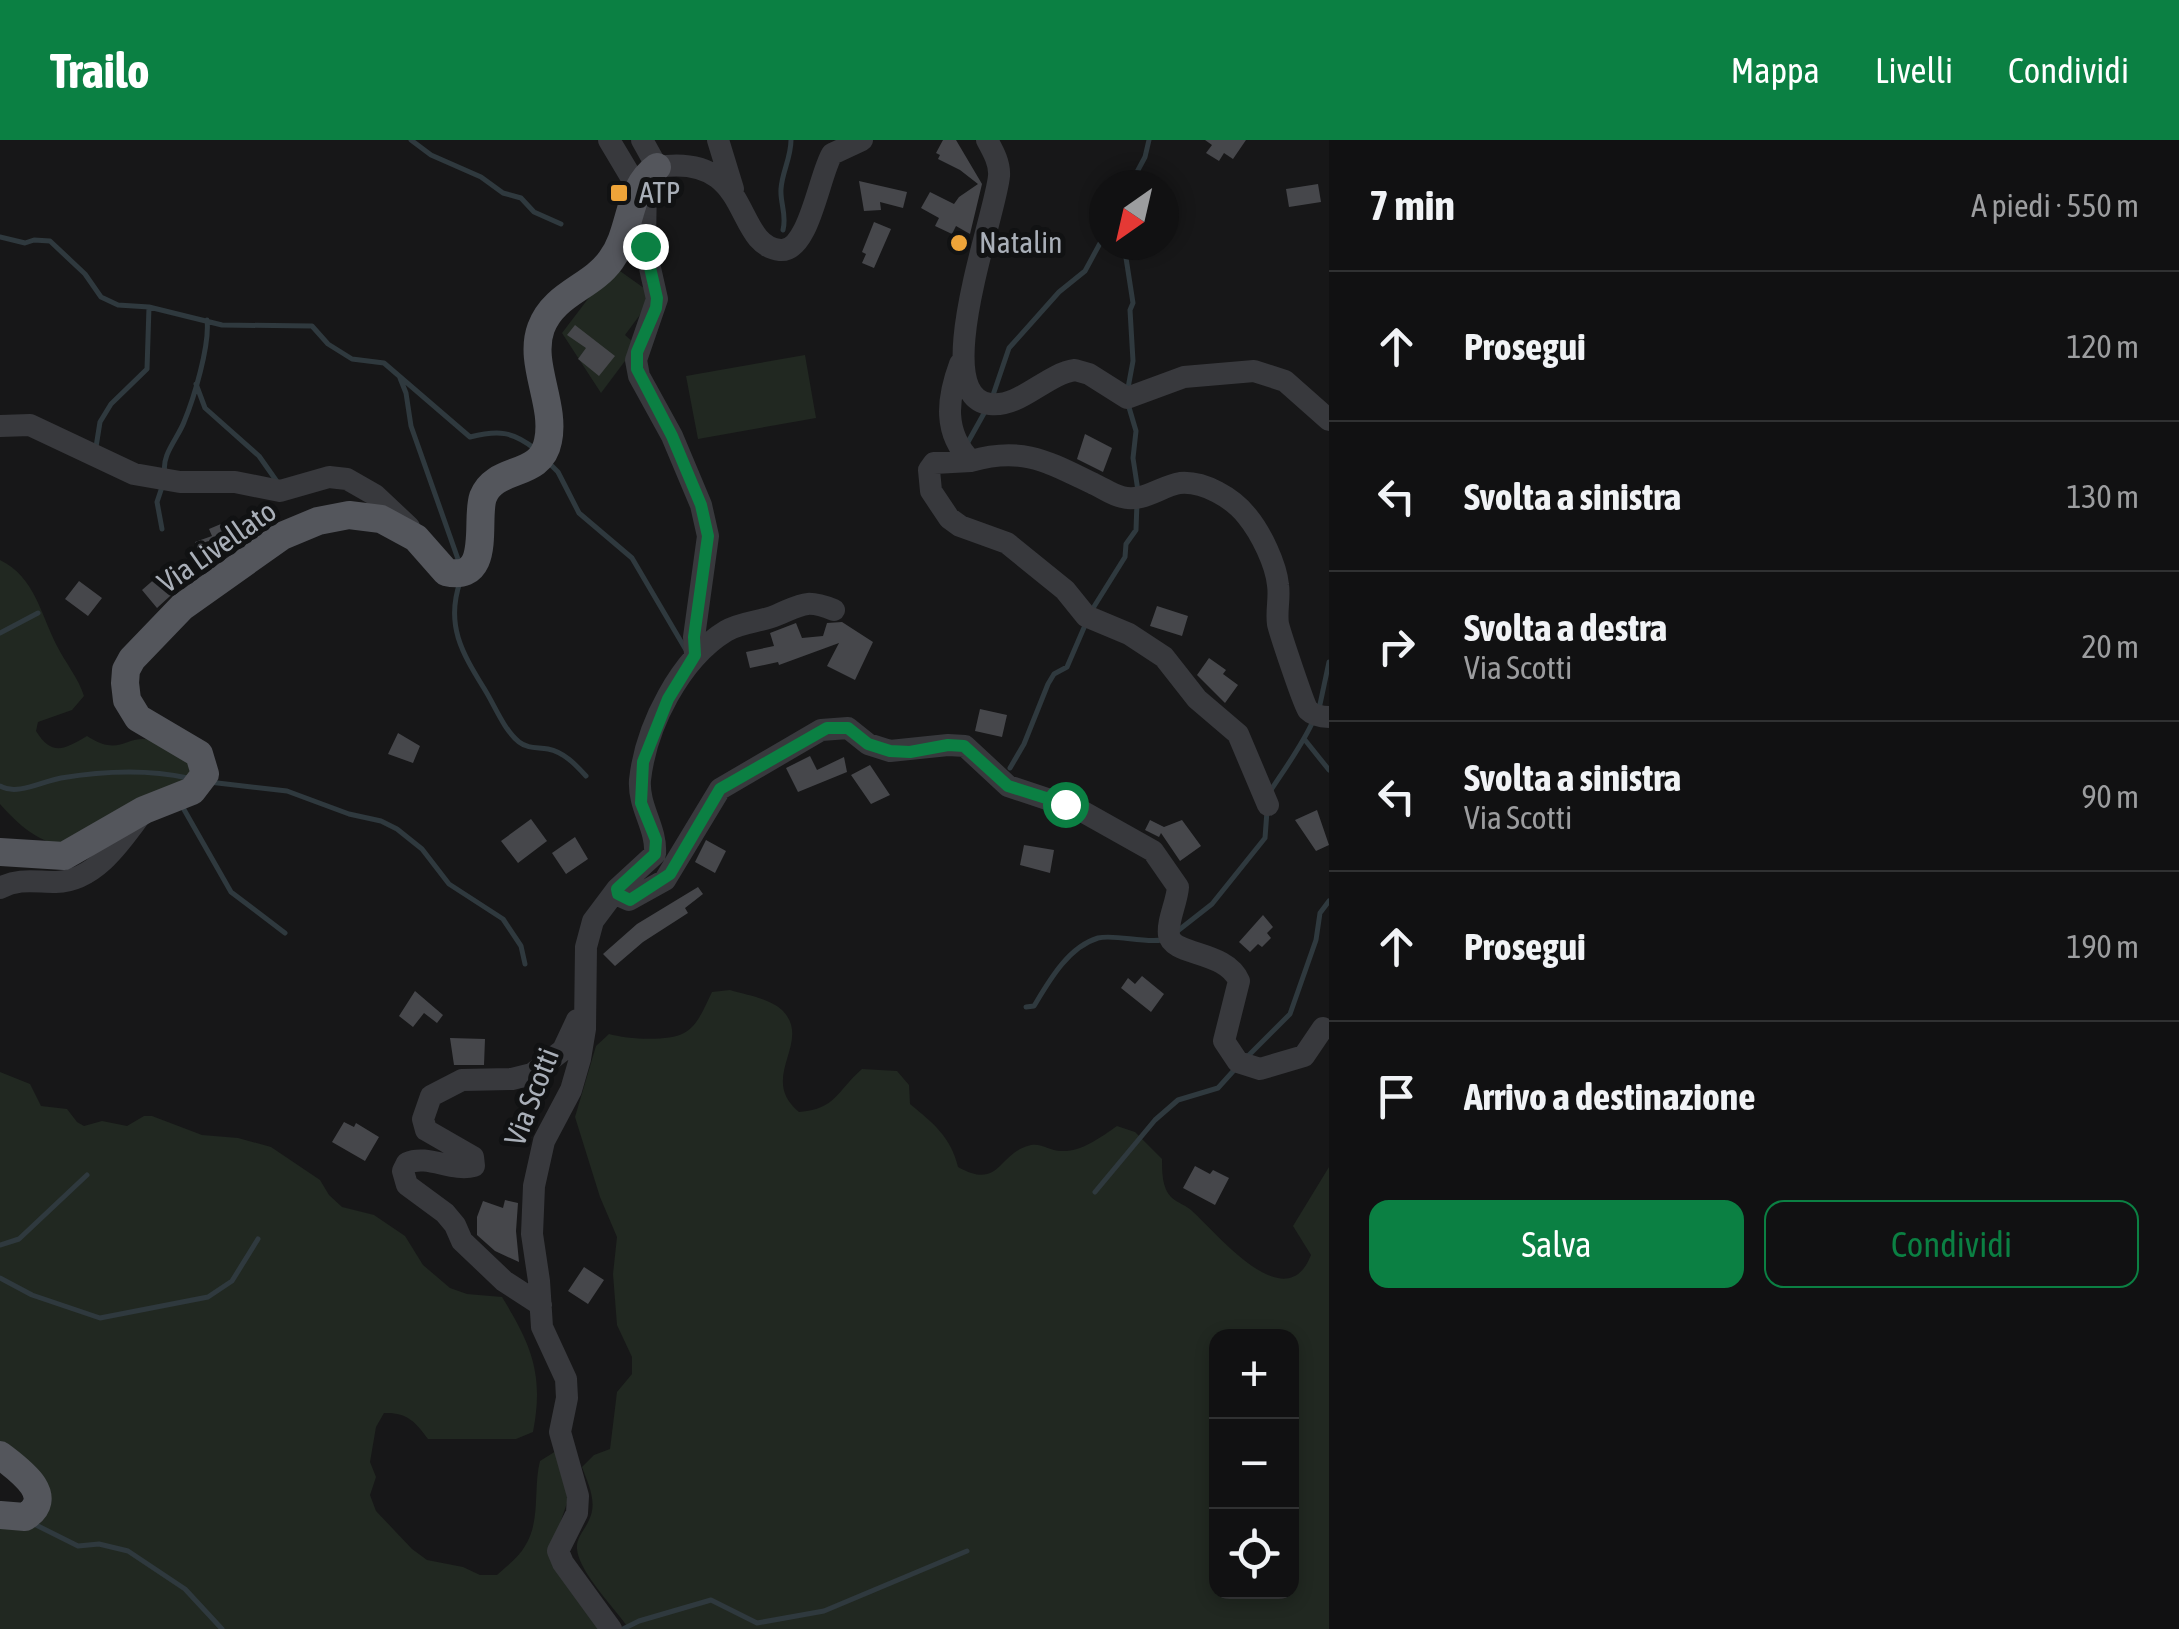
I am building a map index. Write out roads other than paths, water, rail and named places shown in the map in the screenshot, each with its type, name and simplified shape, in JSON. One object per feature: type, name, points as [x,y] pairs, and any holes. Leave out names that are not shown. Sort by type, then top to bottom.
[{"type":"main road","name":"Via Livellato","points":[[0,852],[64,856],[144,810],[192,791],[204,774],[200,754],[138,718],[127,700],[126,670],[143,645],[169,620],[267,546],[318,521],[349,515],[371,516],[416,538],[446,572],[452,574],[470,567],[481,549],[480,509],[485,492],[495,480],[531,468],[543,458],[550,419],[538,348],[540,330],[550,309],[602,272],[613,258],[647,176]]},
{"type":"main road","points":[[0,1455],[33,1482],[38,1499],[36,1508],[25,1517],[0,1515]]},
{"type":"street","points":[[609,140],[647,176]]},
{"type":"street","points":[[642,140],[647,176],[645,246],[657,298],[636,360],[639,376],[672,436],[701,505],[708,536],[695,655]]},
{"type":"street","points":[[718,140],[734,193]]},
{"type":"street","points":[[647,176],[698,166],[721,179],[734,193],[760,237],[776,250],[791,248],[801,240],[828,160],[838,149],[862,140]]},
{"type":"street","points":[[971,461],[958,448],[948,423],[952,385],[963,356],[973,282],[999,178],[987,140]]},
{"type":"street","points":[[963,356],[969,391],[975,398],[992,404],[1017,397],[1070,370],[1089,374],[1127,398],[1184,377],[1254,371],[1285,381],[1329,420]]},
{"type":"street","points":[[0,426],[30,425],[120,468],[180,482],[234,482],[280,490],[329,477],[347,480],[375,495],[405,522],[416,538]]},
{"type":"street","points":[[1268,806],[1238,734],[1197,699],[1164,657],[1129,634],[1086,616],[1065,590],[1008,542],[948,518],[932,491],[929,470],[934,464],[996,454],[1039,458],[1123,498],[1181,484],[1204,486],[1222,495],[1247,516],[1270,557],[1278,584],[1278,625],[1297,676],[1300,698],[1309,710],[1329,716]]},
{"type":"street","points":[[695,655],[728,630],[777,615],[792,606],[814,602],[834,610]]},
{"type":"street","name":"Via Scotti","points":[[611,1629],[560,1556],[560,1545],[576,1513],[578,1496],[560,1432],[567,1398],[566,1379],[543,1335],[532,1234],[534,1186],[544,1141],[570,1090],[580,1059],[585,1029],[588,934],[600,909],[655,854],[656,840],[641,803],[643,762],[668,699],[695,655]]},
{"type":"street","points":[[617,889],[620,896],[630,900],[665,880],[720,789],[820,730],[848,728],[868,744],[890,751],[959,745],[972,750],[1008,786],[1080,810],[1153,851],[1178,888],[1169,932],[1171,941],[1228,964],[1238,981],[1224,1041],[1238,1062],[1260,1069],[1304,1056],[1323,1028]]},
{"type":"street","points":[[0,888],[16,880],[76,879],[116,848],[144,810]]},
{"type":"street","points":[[541,1305],[504,1281],[462,1241],[455,1225],[407,1185],[402,1171],[407,1162],[415,1159],[464,1168],[474,1166],[473,1156],[426,1130],[423,1119],[431,1096],[462,1080],[512,1079],[543,1068],[569,1040],[586,993]]},
{"type":"waterway","points":[[411,140],[431,155],[481,177],[503,193],[521,198],[534,212],[561,224]]},
{"type":"waterway","points":[[783,230],[781,189],[791,140]]},
{"type":"waterway","points":[[1138,170],[1149,140]]},
{"type":"waterway","points":[[0,237],[25,243],[50,241],[85,274],[101,297],[118,305],[149,307],[222,325],[312,326],[328,344],[352,359],[384,363],[470,437],[504,434],[535,449]]},
{"type":"waterway","points":[[992,398],[1009,348],[1059,292],[1085,271],[1091,260]]},
{"type":"waterway","points":[[1126,260],[1133,303],[1133,361],[1128,388]]},
{"type":"waterway","points":[[96,447],[100,422],[111,404],[147,369],[149,307]]},
{"type":"waterway","points":[[165,473],[168,453],[196,386],[207,320]]},
{"type":"waterway","points":[[400,378],[411,426],[459,562]]},
{"type":"waterway","points":[[196,384],[205,408],[259,456],[278,483]]},
{"type":"waterway","points":[[1128,404],[1136,431],[1133,458],[1138,491]]},
{"type":"waterway","points":[[968,442],[987,408]]},
{"type":"waterway","points":[[550,464],[579,513],[632,558],[686,650]]},
{"type":"waterway","points":[[162,529],[157,502],[163,484]]},
{"type":"waterway","points":[[1090,613],[1125,557],[1126,544],[1136,530],[1137,502]]},
{"type":"waterway","points":[[460,582],[454,612],[459,639],[504,724],[522,744],[559,753],[586,776]]},
{"type":"waterway","points":[[0,633],[38,613]]},
{"type":"waterway","points":[[1010,768],[1048,684],[1054,674],[1067,667],[1086,623]]},
{"type":"waterway","points":[[1319,709],[1329,662]]},
{"type":"waterway","points":[[1271,790],[1314,719]]},
{"type":"waterway","points":[[1305,740],[1329,770]]},
{"type":"waterway","points":[[0,786],[22,789],[61,778],[109,773],[157,773],[188,778]]},
{"type":"waterway","points":[[209,782],[287,791],[397,829],[422,849],[449,884],[503,919],[521,946],[525,964]]},
{"type":"waterway","points":[[182,806],[231,892],[285,933]]},
{"type":"waterway","points":[[1175,933],[1212,904],[1265,838],[1267,811]]},
{"type":"waterway","points":[[1247,1057],[1290,1014],[1316,940],[1320,913],[1329,901]]},
{"type":"waterway","points":[[1026,1007],[1034,1006],[1060,966],[1087,942],[1105,937],[1162,940]]},
{"type":"waterway","points":[[1095,1192],[1155,1120],[1178,1100],[1218,1088],[1236,1068]]},
{"type":"waterway","points":[[0,1245],[19,1239],[87,1175]]},
{"type":"waterway","points":[[0,1278],[32,1295],[100,1318],[208,1297],[232,1281],[258,1239]]},
{"type":"waterway","points":[[30,1522],[78,1546],[99,1544],[128,1551],[185,1589],[222,1629]]},
{"type":"waterway","points":[[623,1629],[711,1600],[757,1623],[824,1611],[967,1551]]},
{"type":"place","name":"ATP","points":[[619,193]]},
{"type":"place","name":"Natalin","points":[[959,243]]}]
